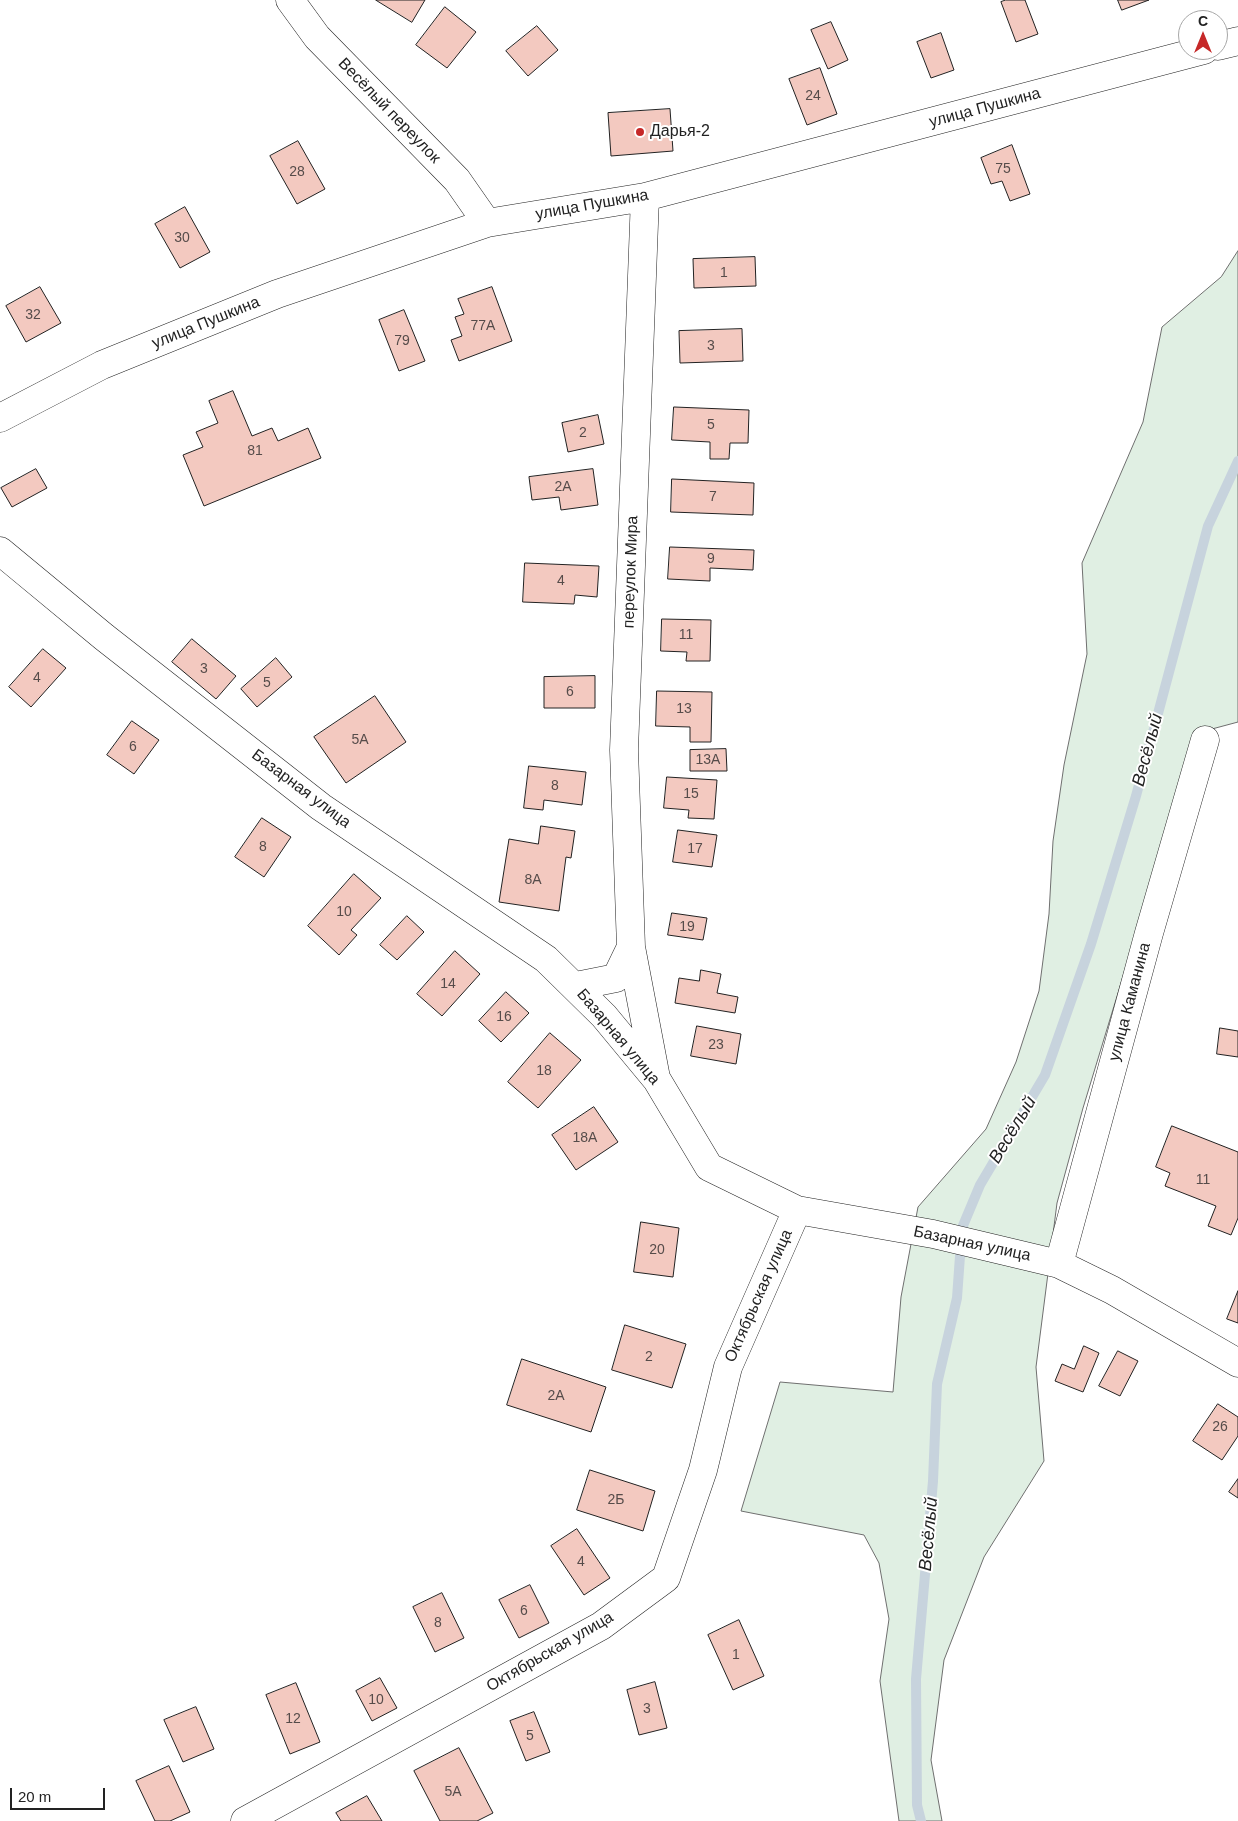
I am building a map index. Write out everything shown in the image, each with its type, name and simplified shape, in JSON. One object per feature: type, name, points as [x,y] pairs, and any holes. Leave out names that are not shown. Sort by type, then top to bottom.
[{"type":"street","name":"Весёлый переулок","points":[[290,0],[317,37],[457,180],[487,223]]},
{"type":"street","name":"улица Пушкина","points":[[0,418],[102,366],[277,294],[487,223],[645,197],[1178,57]]},
{"type":"street","name":"переулок Мира","points":[[645,197],[624,750],[631,947],[656,1080]]},
{"type":"street","name":"Базарная улица","points":[[0,551],[104,638],[321,806],[546,959],[576,986],[604,1016],[656,1080],[709,1167],[797,1210],[933,1234],[1059,1264],[1112,1290],[1238,1363]]},
{"type":"street","name":"улица Каманина","points":[[1059,1264],[1149,933],[1205,740]]},
{"type":"street","name":"переулок Мира","points":[[576,986],[616,978],[631,947]]},
{"type":"street","name":"Октябрьская улица","points":[[246,1821],[601,1626],[666,1578],[702,1470],[728,1367],[797,1210]]},
{"type":"green space","points":[[1238,251],[1238,722],[1197,733],[1083,1108],[1057,1203],[1036,1367],[1044,1461],[984,1557],[944,1660],[931,1760],[942,1821],[899,1821],[880,1681],[889,1619],[879,1563],[864,1535],[741,1511],[780,1382],[893,1392],[901,1297],[918,1207],[986,1129],[1016,1062],[1039,991],[1049,914],[1053,841],[1064,765],[1087,654],[1082,563],[1143,422],[1162,327],[1221,277]]},
{"type":"building","points":[[376,0],[425,0],[412,22]]},
{"type":"building","points":[[1006,0],[1025,0],[1038,34],[1016,42],[1001,2]]},
{"type":"building","points":[[1118,0],[1149,0],[1122,10]]},
{"type":"building","points":[[445,7],[476,32],[447,68],[416,45]]},
{"type":"building","points":[[831,22],[848,60],[828,69],[811,30]]},
{"type":"building","points":[[537,26],[558,50],[528,76],[506,51]]},
{"type":"building","points":[[941,33],[954,70],[931,78],[917,42]]},
{"type":"building","points":[[820,68],[837,114],[807,125],[789,79]]},
{"type":"building","name":"Дарья-2","points":[[670,109],[673,151],[611,156],[608,113]]},
{"type":"building","points":[[298,141],[325,189],[297,204],[270,156]]},
{"type":"building","points":[[1012,145],[1030,194],[1010,201],[1002,181],[991,184],[981,158]]},
{"type":"building","points":[[185,207],[210,252],[180,268],[155,224]]},
{"type":"building","points":[[755,257],[756,286],[694,288],[693,259]]},
{"type":"building","points":[[40,287],[61,323],[26,342],[6,306]]},
{"type":"building","points":[[492,287],[512,341],[459,361],[451,340],[462,336],[455,317],[464,314],[458,299]]},
{"type":"building","points":[[404,310],[425,361],[399,371],[379,320]]},
{"type":"building","points":[[742,329],[743,361],[680,363],[679,331]]},
{"type":"building","points":[[233,391],[252,436],[272,428],[278,441],[308,428],[321,458],[204,506],[183,455],[203,447],[196,432],[218,423],[209,401]]},
{"type":"building","points":[[674,407],[749,410],[748,443],[730,443],[729,459],[710,459],[710,442],[672,440]]},
{"type":"building","points":[[598,415],[604,444],[568,452],[562,423]]},
{"type":"building","points":[[36,469],[47,488],[12,507],[1,488]]},
{"type":"building","points":[[593,469],[598,505],[561,510],[559,497],[532,500],[529,477]]},
{"type":"building","points":[[672,479],[754,483],[753,515],[671,512]]},
{"type":"building","points":[[670,547],[754,550],[753,570],[710,568],[710,581],[668,579]]},
{"type":"building","points":[[525,563],[599,566],[597,597],[575,595],[574,604],[523,602]]},
{"type":"building","points":[[662,619],[711,620],[710,661],[686,661],[687,652],[661,651]]},
{"type":"building","points":[[192,639],[236,676],[216,699],[172,662]]},
{"type":"building","points":[[43,649],[66,668],[31,707],[9,687]]},
{"type":"building","points":[[276,658],[292,677],[257,707],[241,689]]},
{"type":"building","points":[[595,676],[595,708],[544,708],[544,677]]},
{"type":"building","points":[[657,691],[712,692],[711,742],[690,742],[690,727],[656,726]]},
{"type":"building","points":[[375,696],[406,742],[346,783],[314,737]]},
{"type":"building","points":[[132,721],[159,740],[134,774],[107,755]]},
{"type":"building","points":[[726,749],[727,771],[690,771],[690,750]]},
{"type":"building","points":[[529,766],[586,772],[582,805],[544,800],[543,810],[524,808]]},
{"type":"building","points":[[667,777],[717,780],[714,819],[688,818],[689,810],[664,808]]},
{"type":"building","points":[[262,818],[291,837],[264,877],[235,857]]},
{"type":"building","points":[[541,826],[575,831],[571,858],[566,857],[559,911],[499,902],[509,839],[538,844]]},
{"type":"building","points":[[678,830],[717,835],[712,867],[673,862]]},
{"type":"building","points":[[354,874],[381,898],[351,930],[357,935],[339,955],[308,926]]},
{"type":"building","points":[[672,913],[707,918],[703,940],[668,935]]},
{"type":"building","points":[[407,916],[424,932],[397,960],[380,945]]},
{"type":"building","points":[[455,951],[480,974],[442,1016],[417,994]]},
{"type":"building","points":[[701,970],[721,974],[717,993],[738,997],[735,1013],[675,1003],[679,978],[699,981]]},
{"type":"building","points":[[506,992],[529,1013],[501,1042],[479,1021]]},
{"type":"building","points":[[697,1026],[741,1034],[736,1064],[691,1056]]},
{"type":"building","points":[[1220,1028],[1238,1031],[1238,1057],[1217,1054]]},
{"type":"building","points":[[550,1033],[581,1060],[538,1108],[508,1082]]},
{"type":"building","points":[[594,1107],[618,1142],[576,1170],[552,1135]]},
{"type":"building","points":[[1172,1126],[1238,1152],[1238,1218],[1231,1235],[1208,1226],[1216,1206],[1165,1186],[1170,1173],[1156,1167]]},
{"type":"building","points":[[641,1222],[679,1228],[673,1277],[634,1272]]},
{"type":"building","points":[[1238,1291],[1238,1323],[1227,1319]]},
{"type":"building","points":[[625,1325],[686,1344],[672,1388],[612,1370]]},
{"type":"building","points":[[1084,1346],[1099,1353],[1083,1392],[1055,1381],[1062,1364],[1074,1369]]},
{"type":"building","points":[[1118,1351],[1138,1361],[1120,1396],[1099,1386]]},
{"type":"building","points":[[522,1359],[606,1387],[591,1432],[507,1405]]},
{"type":"building","points":[[1218,1404],[1238,1417],[1238,1436],[1222,1460],[1193,1441]]},
{"type":"building","points":[[590,1470],[655,1491],[643,1531],[577,1510]]},
{"type":"building","points":[[1238,1479],[1238,1498],[1229,1492]]},
{"type":"building","points":[[577,1529],[610,1578],[584,1595],[551,1546]]},
{"type":"building","points":[[530,1585],[549,1623],[519,1638],[499,1600]]},
{"type":"building","points":[[442,1593],[464,1638],[435,1652],[413,1607]]},
{"type":"building","points":[[739,1620],[764,1676],[733,1690],[708,1635]]},
{"type":"building","points":[[380,1678],[397,1708],[372,1721],[356,1691]]},
{"type":"building","points":[[655,1682],[667,1728],[639,1735],[627,1690]]},
{"type":"building","points":[[296,1683],[320,1742],[290,1754],[266,1695]]},
{"type":"building","points":[[196,1707],[214,1749],[183,1762],[164,1720]]},
{"type":"building","points":[[534,1712],[550,1752],[526,1761],[510,1721]]},
{"type":"building","points":[[459,1748],[493,1813],[477,1821],[440,1821],[414,1771]]},
{"type":"building","points":[[169,1766],[190,1812],[170,1821],[155,1821],[136,1781]]},
{"type":"building","points":[[367,1796],[382,1821],[341,1821],[336,1813]]},
{"type":"waterway","name":"Весёлый","points":[[921,1821],[917,1805],[916,1679],[933,1481],[937,1384],[957,1298],[962,1228],[980,1185],[1045,1075],[1091,944],[1136,796],[1208,526],[1238,461]]},
{"type":"place","name":"Дарья-2","points":[[640,132]]}]
